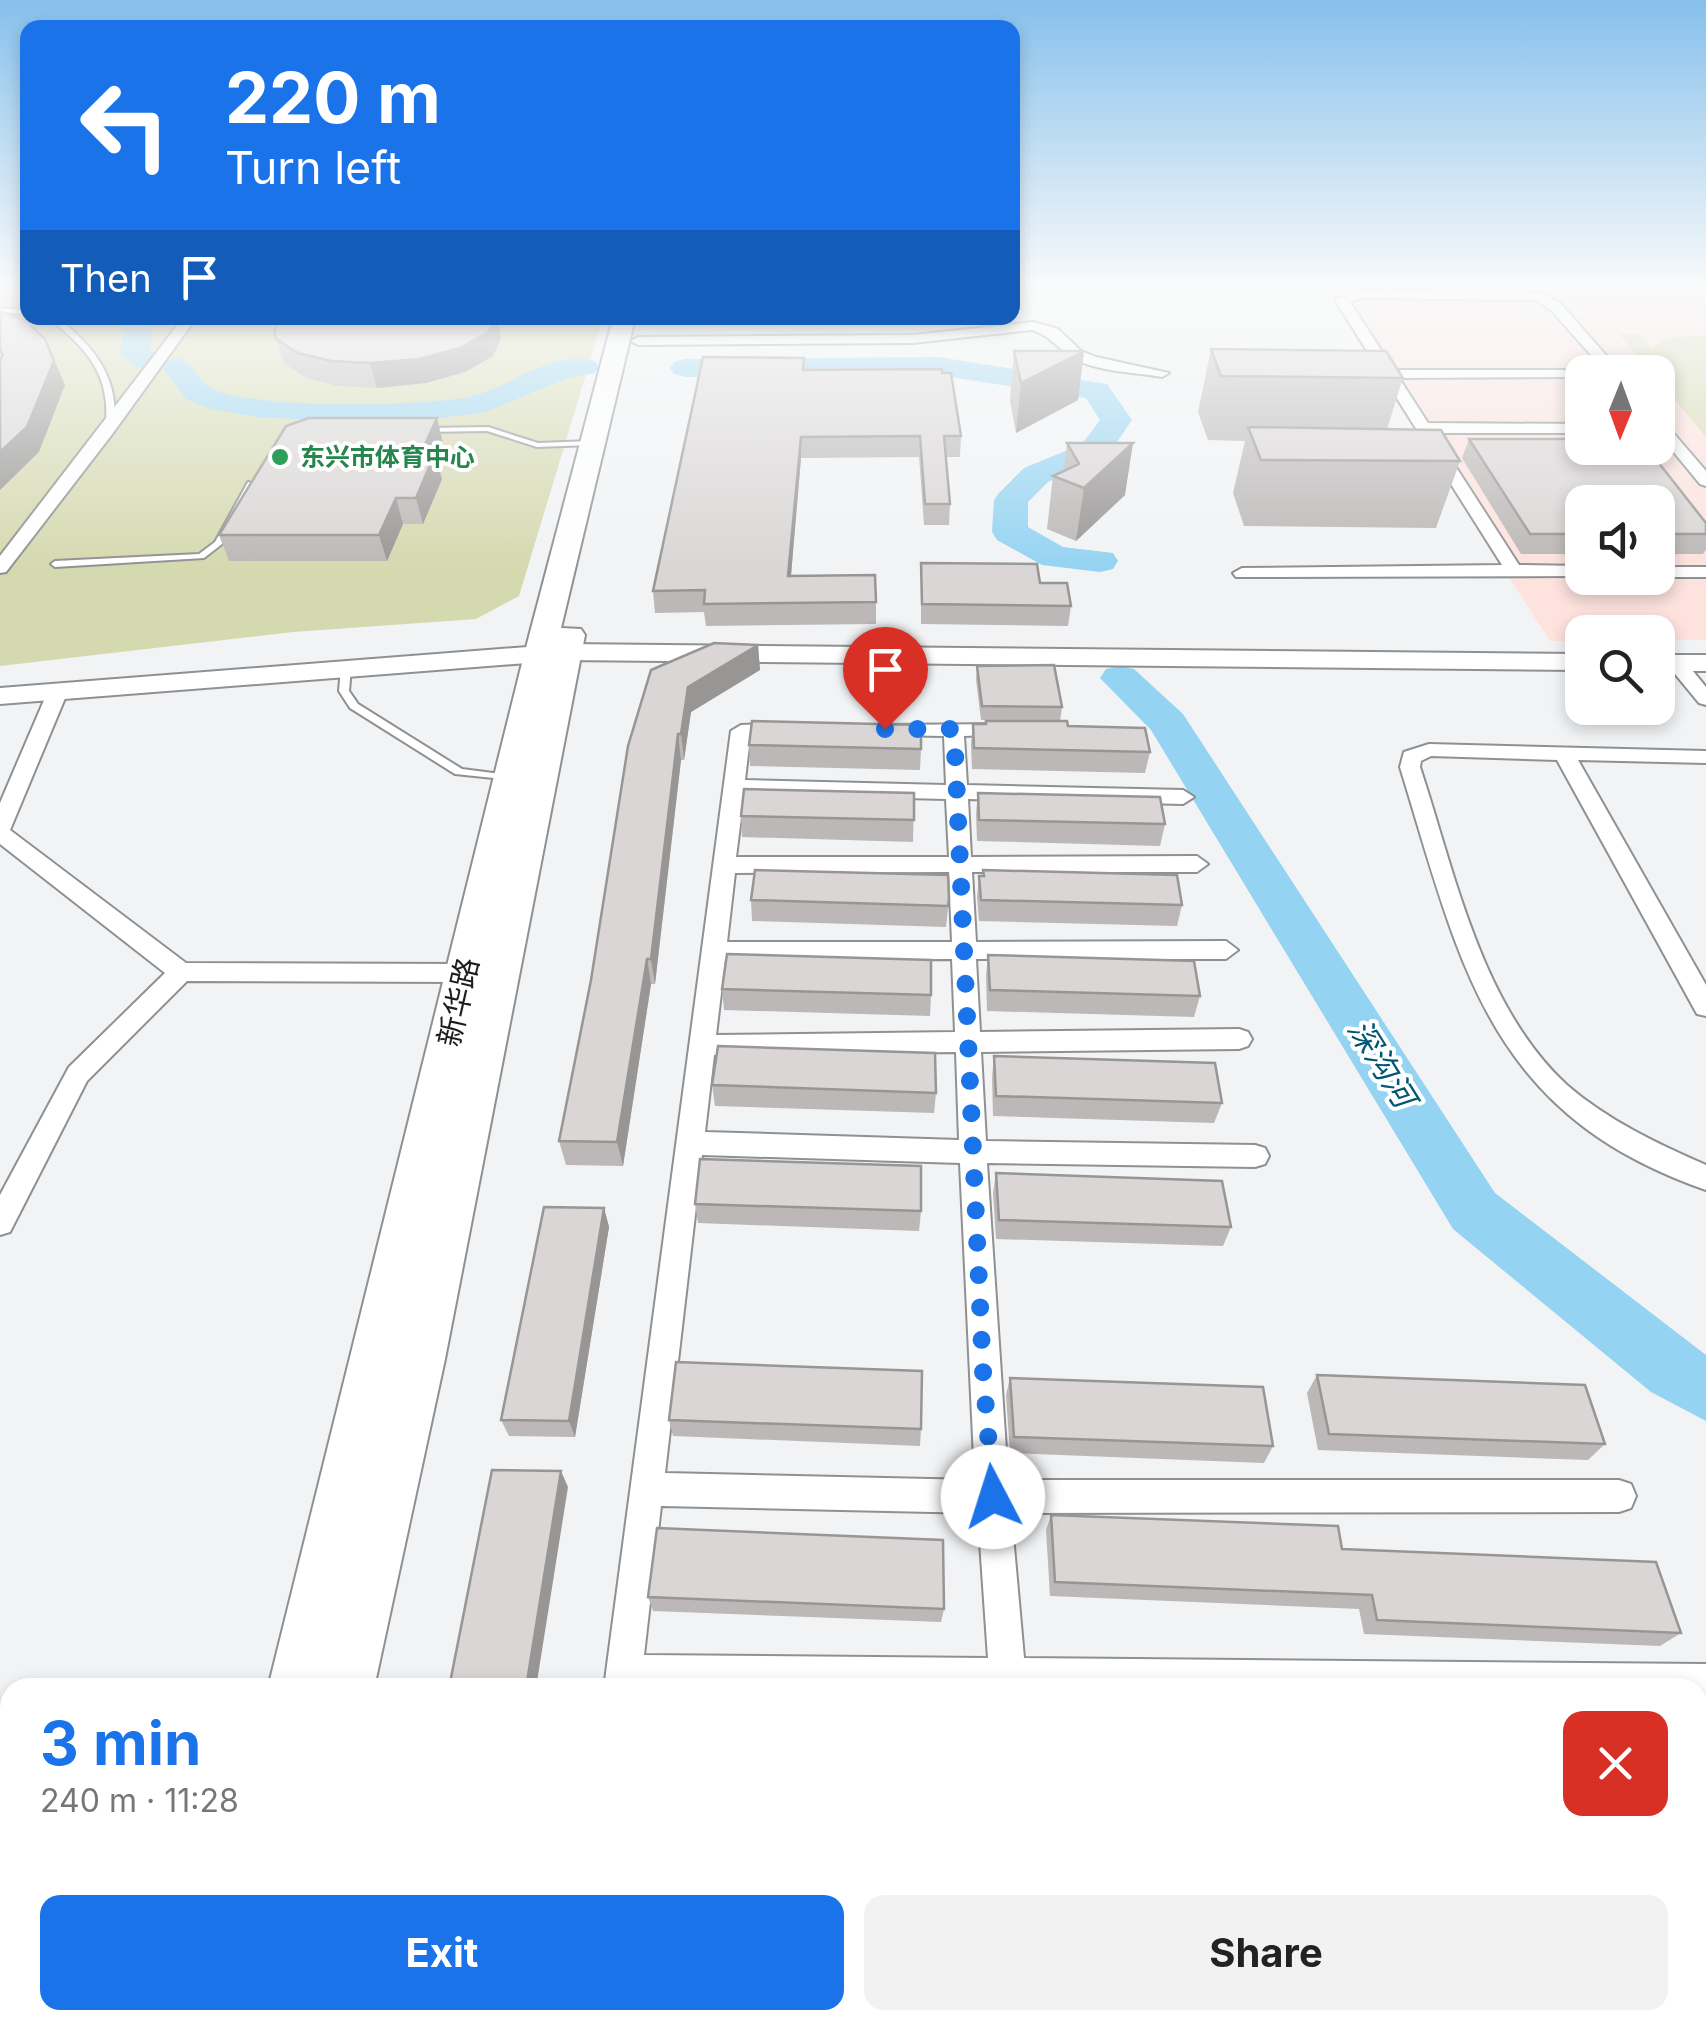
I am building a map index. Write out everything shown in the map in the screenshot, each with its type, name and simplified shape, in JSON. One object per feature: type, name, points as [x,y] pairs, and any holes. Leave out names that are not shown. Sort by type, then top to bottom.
[{"type":"main road","name":"新华路","points":[[348,1678],[420,1359],[591,443],[607,381]]},
{"type":"main road","name":"新华路","points":[[298,1678],[369,1396],[511,778],[553,653],[626,381]]},
{"type":"main road","points":[[0,696],[553,653],[1565,662]]},
{"type":"main road","points":[[1675,663],[1706,663]]},
{"type":"street","points":[[0,568],[144,381]]},
{"type":"street","points":[[1394,381],[1514,570]]},
{"type":"street","points":[[1424,428],[1565,428]]},
{"type":"street","points":[[1675,445],[1706,481]]},
{"type":"street","points":[[1442,487],[1461,487]]},
{"type":"street","points":[[1242,573],[1565,571]]},
{"type":"street","points":[[1675,572],[1706,572]]},
{"type":"street","points":[[1675,671],[1706,700]]},
{"type":"street","points":[[58,690],[0,831],[181,972],[465,973]]},
{"type":"street","points":[[623,1678],[741,731],[804,729]]},
{"type":"street","points":[[860,729],[1032,730]]},
{"type":"street","points":[[954,729],[983,1371],[1007,1678]]},
{"type":"street","points":[[1706,757],[1429,750],[1411,757],[1410,768],[1490,998],[1544,1079],[1608,1128],[1706,1178]]},
{"type":"street","points":[[1564,753],[1706,1007]]},
{"type":"street","points":[[734,787],[1183,798]]},
{"type":"street","points":[[724,866],[1197,864]]},
{"type":"street","points":[[713,951],[1226,950]]},
{"type":"street","points":[[0,1223],[78,1074],[181,972]]},
{"type":"street","points":[[702,1045],[1239,1040]]},
{"type":"street","points":[[689,1143],[1255,1156]]},
{"type":"street","points":[[646,1490],[993,1497],[1619,1496]]},
{"type":"lane","points":[[108,381],[114,403],[108,430]]},
{"type":"lane","points":[[414,430],[488,429],[537,445],[591,443]]},
{"type":"lane","points":[[54,564],[201,556],[218,544],[254,479]]},
{"type":"lane","points":[[346,668],[346,698],[364,713],[459,772],[511,778]]},
{"type":"shaded area","points":[[1383,381],[1565,381],[1565,465],[1675,465],[1675,381],[1706,381],[1706,640],[1675,640],[1675,615],[1565,615],[1565,641],[1550,641]]},
{"type":"green space","name":"东兴市体育中心","points":[[0,381],[584,381],[519,596],[476,619],[293,632],[0,666]]},
{"type":"green space","points":[[1675,381],[1706,381],[1706,437],[1675,400]]},
{"type":"building","points":[[0,381],[46,381],[27,427],[0,452]]},
{"type":"building","points":[[698,381],[952,381],[961,436],[944,436],[950,504],[925,504],[920,436],[801,437],[788,576],[875,575],[876,602],[704,604],[705,590],[653,591]]},
{"type":"building","points":[[309,418],[437,418],[421,453],[435,453],[416,498],[396,498],[379,535],[219,535],[286,426]]},
{"type":"building","points":[[1248,427],[1441,430],[1460,461],[1261,460]]},
{"type":"building","points":[[1469,439],[1565,439],[1565,465],[1660,465],[1706,523],[1706,534],[1675,534],[1675,485],[1565,485],[1565,534],[1530,534]]},
{"type":"building","points":[[1067,443],[1133,443],[1084,488],[1053,476],[1079,464]]},
{"type":"building","points":[[921,563],[1037,564],[1040,583],[1067,583],[1071,606],[922,604]]},
{"type":"building","points":[[714,643],[758,645],[688,687],[678,734],[651,959],[647,959],[617,1142],[559,1141],[591,980],[628,746],[651,670]]},
{"type":"building","points":[[1054,665],[1062,707],[982,706],[977,666]]},
{"type":"building","points":[[752,721],[921,725],[921,749],[749,745]]},
{"type":"building","points":[[1067,721],[1068,726],[1145,728],[1150,752],[974,748],[973,724]]},
{"type":"building","points":[[744,789],[914,793],[914,820],[741,816]]},
{"type":"building","points":[[978,793],[1160,797],[1165,824],[979,820]]},
{"type":"building","points":[[755,870],[948,875],[948,906],[751,900]]},
{"type":"building","points":[[983,870],[1177,875],[1182,905],[981,900],[979,876],[984,876]]},
{"type":"building","points":[[727,954],[931,960],[931,995],[722,989]]},
{"type":"building","points":[[988,955],[1194,961],[1200,996],[990,990]]},
{"type":"building","points":[[718,1046],[935,1053],[936,1093],[712,1085]]},
{"type":"building","points":[[994,1056],[1215,1063],[1222,1103],[996,1096]]},
{"type":"building","points":[[700,1159],[921,1166],[921,1211],[695,1204]]},
{"type":"building","points":[[996,1173],[1222,1181],[1231,1227],[999,1220]]},
{"type":"building","points":[[544,1207],[604,1208],[569,1421],[501,1420]]},
{"type":"building","points":[[676,1362],[922,1371],[921,1429],[669,1420]]},
{"type":"building","points":[[1317,1375],[1585,1385],[1605,1444],[1329,1434]]},
{"type":"building","points":[[1010,1378],[1263,1387],[1273,1446],[1014,1437]]},
{"type":"building","points":[[492,1470],[561,1471],[528,1678],[451,1678]]},
{"type":"building","points":[[1051,1515],[1338,1526],[1342,1549],[1656,1562],[1681,1633],[1377,1620],[1372,1595],[1055,1582]]},
{"type":"building","points":[[657,1528],[943,1540],[944,1609],[648,1597]]},
{"type":"waterway","name":"深沟河","points":[[186,381],[202,396],[223,403],[342,412],[462,407],[498,399],[535,381]]},
{"type":"waterway","name":"深沟河","points":[[1035,381],[1096,390],[1116,420],[1094,451],[1036,475],[1011,500],[1010,532],[1055,557],[1100,561]]},
{"type":"waterway","name":"深沟河","points":[[1120,678],[1168,723],[1474,1211],[1674,1371],[1706,1390]]},
{"type":"place","name":"东兴市体育中心","points":[[280,457]]},
{"type":"route","points":[[885,729],[954,729],[983,1371],[993,1497]]}]
